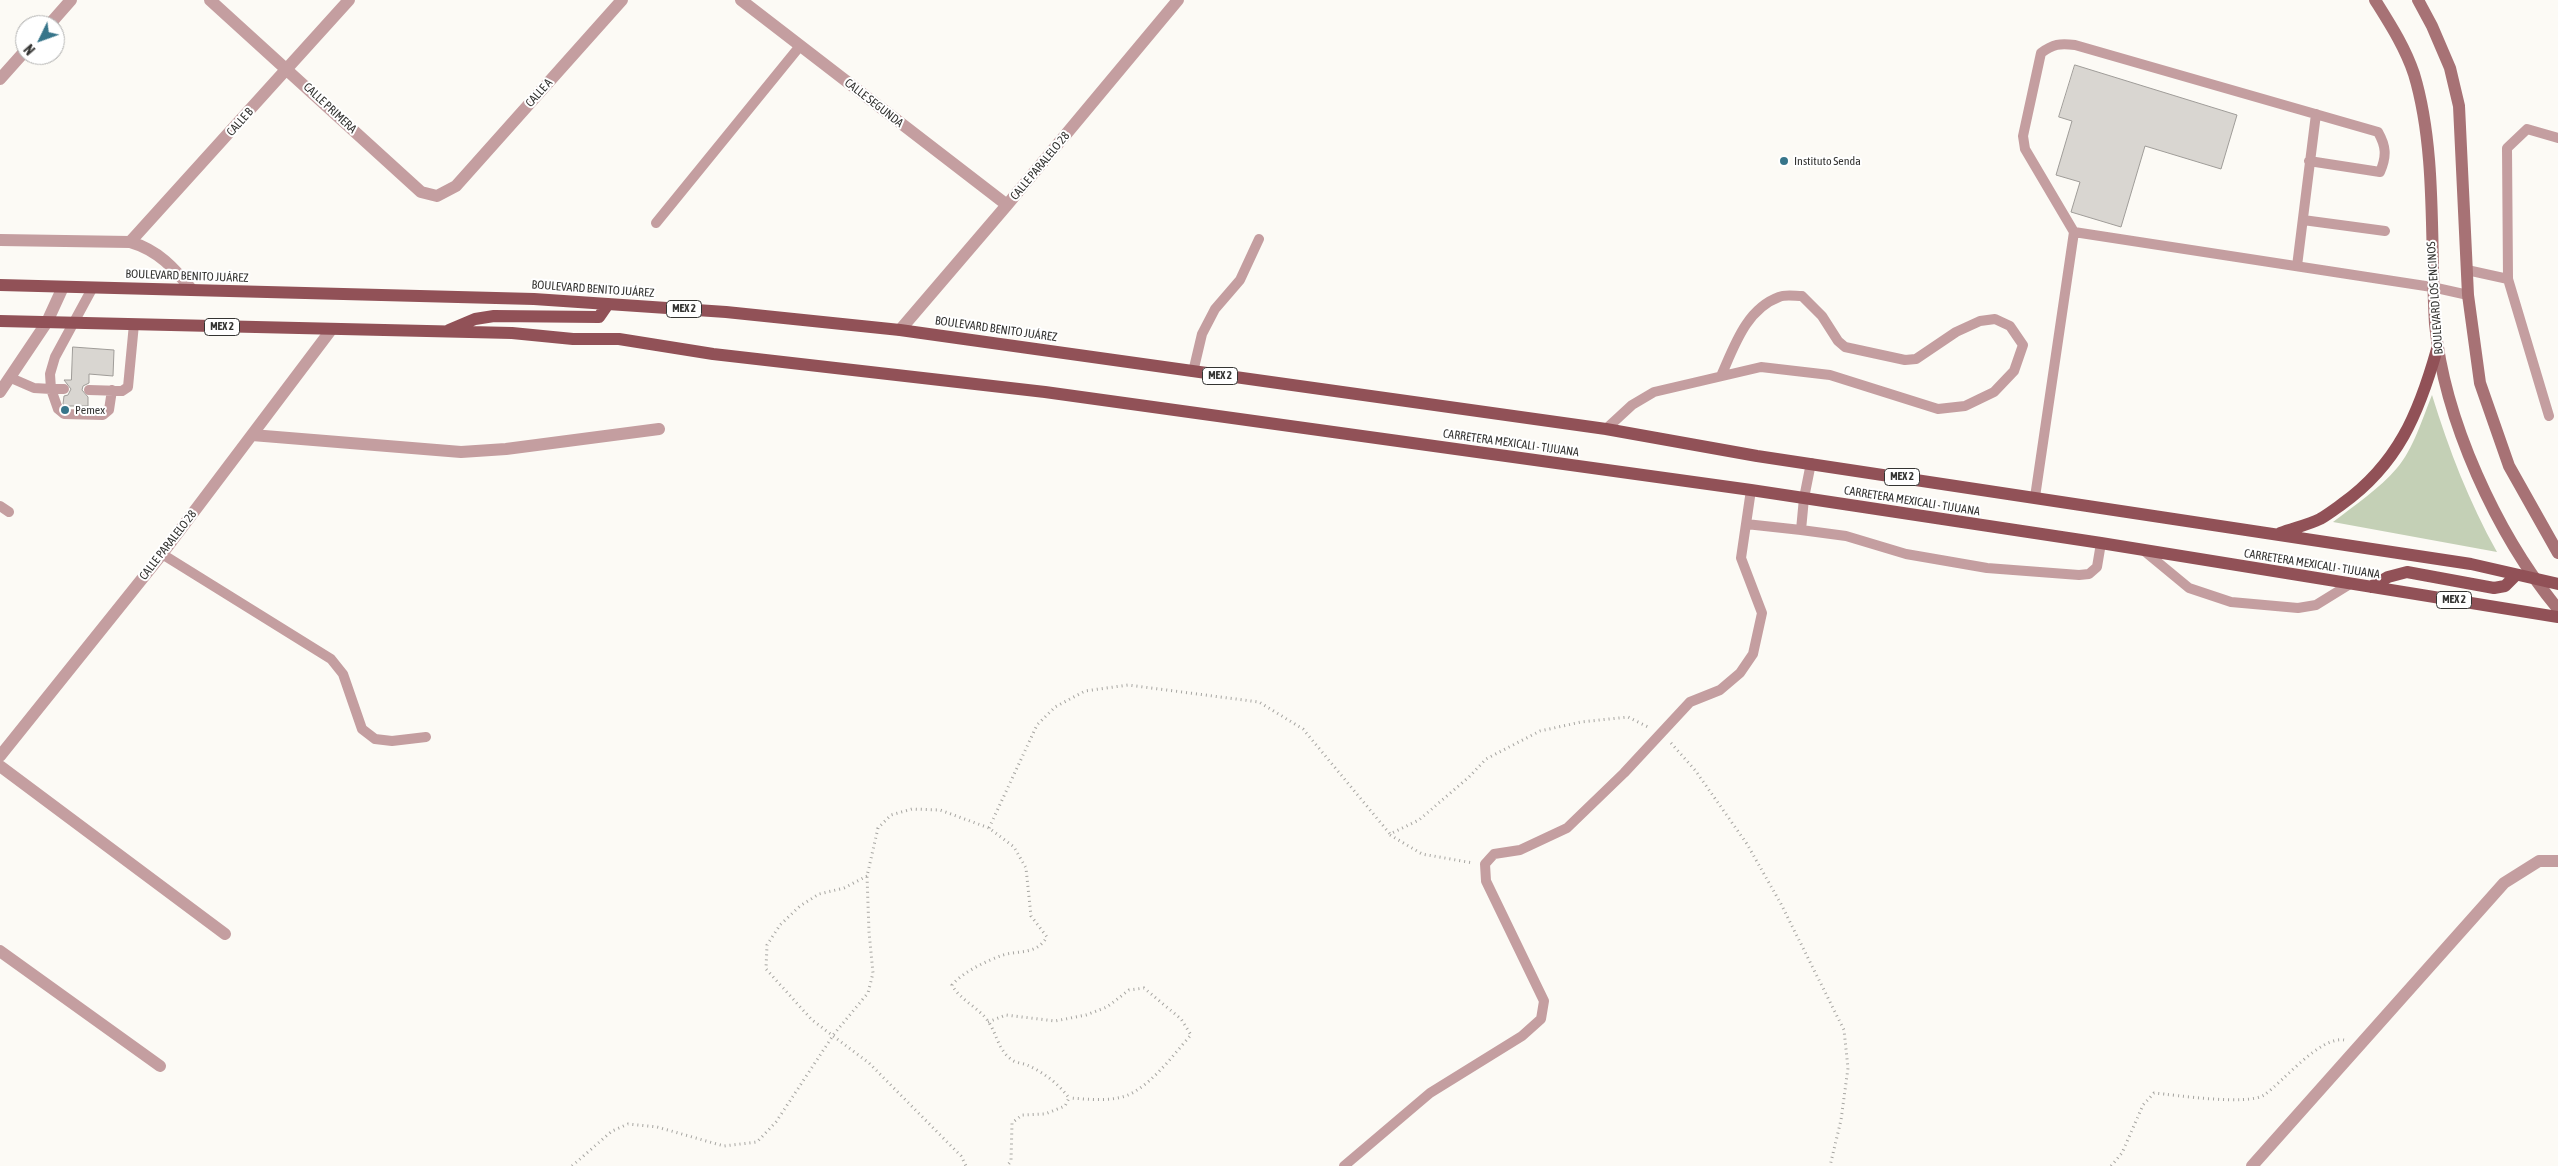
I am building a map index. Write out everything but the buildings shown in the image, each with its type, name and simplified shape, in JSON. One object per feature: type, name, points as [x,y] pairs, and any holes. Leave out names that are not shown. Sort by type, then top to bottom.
[{"type":"main road","name":"BOULEVARD LOS ENCINOS","points":[[2375,0],[2397,35],[2413,73],[2424,115],[2428,158],[2432,287],[2437,349],[2460,430],[2481,482],[2504,531],[2533,579],[2558,609]]},
{"type":"main road","points":[[2418,0],[2432,26],[2450,68],[2459,106],[2468,295],[2480,383],[2509,466],[2558,553]]},
{"type":"main road","name":"BOULEVARD BENITO JUÁREZ","points":[[0,285],[534,299],[726,312],[900,330],[1093,356],[1268,383]]},
{"type":"main road","points":[[444,332],[476,319],[494,316],[599,317],[608,304]]},
{"type":"main road","name":"MEX 2","points":[[0,321],[444,332]]},
{"type":"main road","name":"CARRETERA MEXICALI - TIJUANA","points":[[444,332],[512,333],[574,339],[619,339],[713,354],[1045,392],[1751,490],[2558,616]]},
{"type":"main road","points":[[2279,533],[2320,519],[2366,485],[2386,464],[2398,448],[2418,407],[2437,349]]},
{"type":"main road","name":"CARRETERA MEXICALI - TIJUANA","points":[[1268,383],[1606,429],[1756,456],[2279,533],[2471,564],[2558,584]]},
{"type":"main road","points":[[2371,587],[2388,577],[2407,572],[2494,588],[2505,586],[2516,575]]},
{"type":"street","points":[[58,15],[71,0]]},
{"type":"street","name":"CALLE PRIMERA","points":[[210,0],[421,192],[438,196],[456,186]]},
{"type":"street","name":"CALLE B","points":[[130,242],[288,70],[349,0]]},
{"type":"street","name":"CALLE A","points":[[456,186],[622,0]]},
{"type":"street","name":"CALLE SEGUNDA","points":[[741,0],[1007,206]]},
{"type":"street","name":"CALLE PARALELO 28","points":[[900,330],[1007,206],[1178,0]]},
{"type":"street","points":[[0,79],[15,63]]},
{"type":"street","points":[[0,240],[130,242],[144,246],[159,254],[192,290]]},
{"type":"street","points":[[0,392],[47,322],[63,287]]},
{"type":"street","name":"CALLE PARALELO 28","points":[[0,756],[162,554],[332,330]]},
{"type":"street","points":[[252,435],[460,452],[506,449],[659,429]]},
{"type":"street","points":[[0,766],[225,934]]},
{"type":"street","points":[[2252,1166],[2504,883],[2539,861],[2558,861]]},
{"type":"street","points":[[0,951],[160,1066]]},
{"type":"lane","points":[[2035,497],[2074,232],[2025,149],[2023,136],[2041,53],[2050,46],[2062,43],[2075,45],[2378,132],[2384,143],[2385,159],[2380,172],[2310,161]]},
{"type":"lane","points":[[656,223],[800,46]]},
{"type":"lane","points":[[2297,266],[2316,114]]},
{"type":"lane","points":[[2549,416],[2508,279],[2507,148],[2526,129],[2558,138]]},
{"type":"lane","points":[[2303,220],[2385,231]]},
{"type":"lane","points":[[2074,232],[2432,287],[2468,295]]},
{"type":"lane","points":[[1193,372],[1202,334],[1215,309],[1240,280],[1259,238]]},
{"type":"lane","points":[[2467,270],[2508,279]]},
{"type":"lane","points":[[93,287],[56,357],[50,374],[51,389],[58,409],[64,414],[103,415],[109,410],[112,390]]},
{"type":"lane","points":[[1606,429],[1632,405],[1654,392],[1761,367],[1830,375],[1938,409],[1966,406],[1994,392],[2014,371],[2023,345],[2010,326],[1996,319],[1980,321],[1956,332],[1916,359],[1905,360],[1845,347],[1838,342],[1822,316],[1802,296],[1780,296],[1756,311],[1737,339],[1721,376]]},
{"type":"lane","points":[[88,390],[122,391],[128,387],[134,324]]},
{"type":"lane","points":[[11,378],[34,388],[64,389]]},
{"type":"lane","points":[[1801,530],[1804,498],[1811,463]]},
{"type":"lane","points":[[1344,1166],[1430,1093],[1522,1036],[1542,1019],[1544,1001],[1486,881],[1485,864],[1494,854],[1520,850],[1567,828],[1662,734],[1690,702],[1720,690],[1740,673],[1753,654],[1762,613],[1741,558],[1751,490]]},
{"type":"lane","points":[[0,506],[9,512]]},
{"type":"lane","points":[[1746,524],[1846,536],[1906,554],[1987,568],[2078,575],[2089,574],[2097,567],[2100,543]]},
{"type":"lane","points":[[2142,550],[2189,588],[2231,602],[2298,608],[2316,605],[2350,584]]},
{"type":"lane","points":[[162,554],[331,659],[343,674],[362,729],[375,739],[392,741],[426,736]]},
{"type":"path","points":[[989,828],[1037,725],[1055,706],[1084,691],[1128,685],[1258,702],[1303,729],[1390,834],[1422,854],[1460,862],[1485,864]]},
{"type":"path","points":[[1390,834],[1419,820],[1469,777],[1486,759],[1540,731],[1581,722],[1628,718],[1662,734],[1695,770],[1747,844],[1785,912],[1844,1030],[1848,1068],[1841,1120],[1830,1166]]},
{"type":"path","points":[[572,1166],[612,1131],[628,1124],[657,1127],[724,1146],[757,1142],[776,1122],[834,1034],[868,992],[873,973],[868,932],[867,876],[878,828],[891,815],[912,809],[940,810],[989,828],[1014,847],[1026,868],[1031,916],[1047,937],[1043,943],[1031,952],[1016,952],[1000,956],[959,977],[952,985],[957,994],[970,1003],[988,1022],[1007,1056],[1061,1086],[1069,1098]]},
{"type":"path","points":[[867,876],[844,888],[819,894],[800,906],[780,926],[767,945],[766,969],[812,1020],[834,1034],[869,1063],[934,1131],[961,1156],[966,1166]]},
{"type":"path","points":[[988,1022],[1006,1015],[1056,1021],[1086,1015],[1107,1007],[1129,990],[1144,988],[1182,1019],[1191,1034],[1151,1078],[1133,1093],[1108,1099],[1069,1098]]},
{"type":"path","points":[[2111,1166],[2122,1153],[2143,1105],[2154,1093],[2246,1101],[2262,1097],[2317,1049],[2335,1038],[2362,1042]]},
{"type":"path","points":[[1007,1166],[1011,1161],[1012,1123],[1022,1115],[1045,1114],[1065,1106],[1069,1098]]},
{"type":"green space","points":[[2432,395],[2460,475],[2477,514],[2497,552],[2333,522],[2375,490],[2403,461],[2413,443]]},
{"type":"place","name":"Instituto Senda","points":[[1784,161]]},
{"type":"place","name":"Pemex","points":[[65,410]]}]
